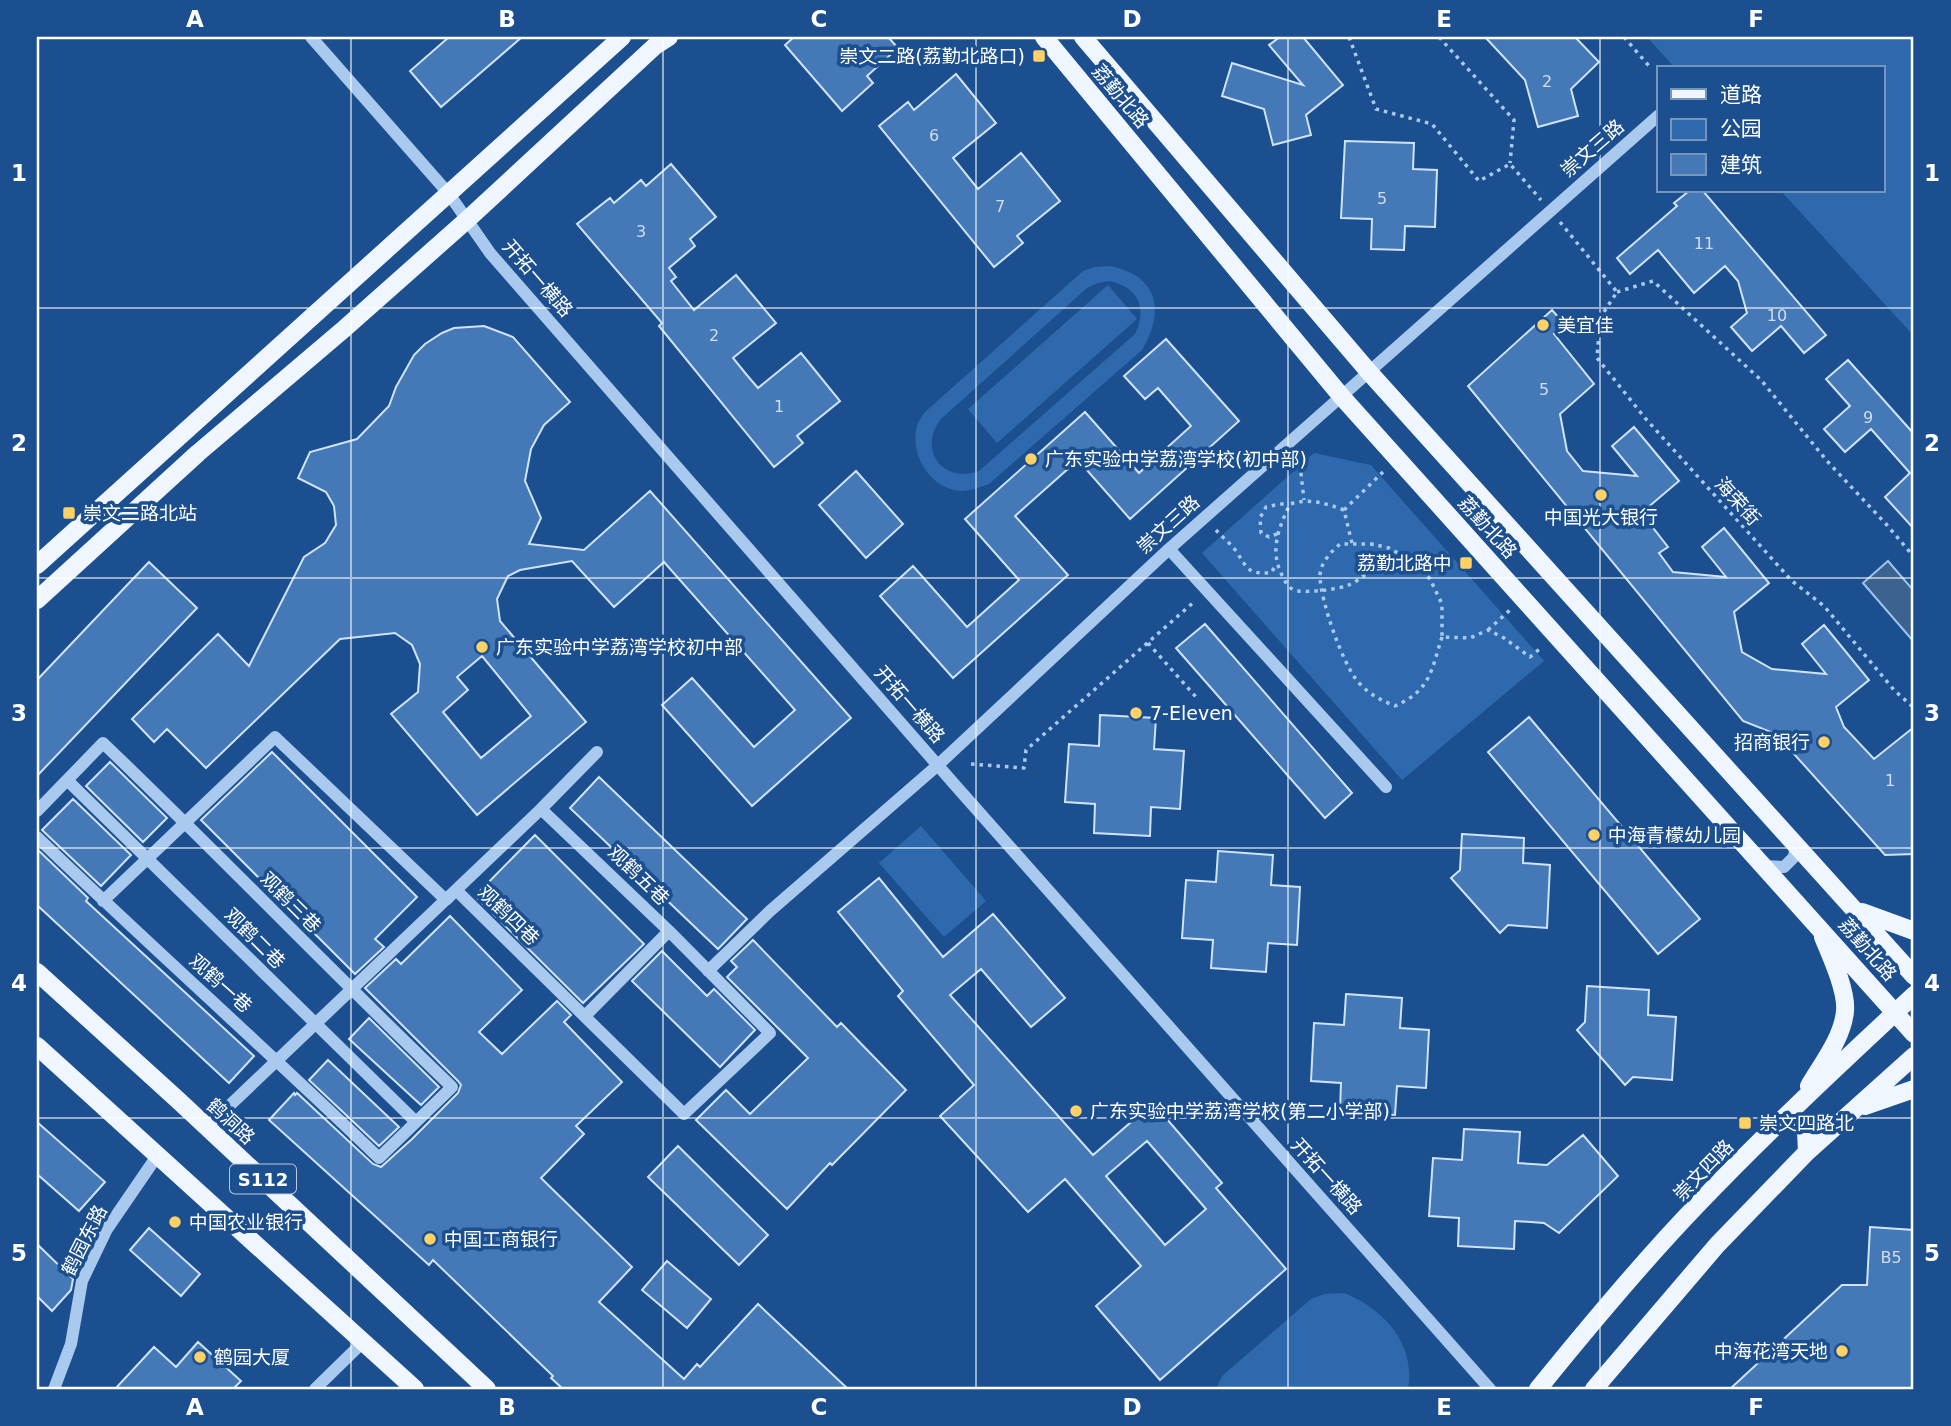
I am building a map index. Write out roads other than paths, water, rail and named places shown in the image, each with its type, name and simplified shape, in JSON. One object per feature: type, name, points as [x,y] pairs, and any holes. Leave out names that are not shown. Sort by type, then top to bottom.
[{"type":"main road","points":[[37,565],[622,37]]},
{"type":"main road","points":[[37,600],[198,453],[344,329],[655,46],[669,37]]},
{"type":"main road","name":"荔勤北路","points":[[1044,37],[1342,397],[1914,1034]]},
{"type":"main road","name":"荔勤北路","points":[[1083,37],[1369,372],[1914,975]]},
{"type":"main road","points":[[1857,910],[1914,931]]},
{"type":"main road","points":[[1800,1101],[1838,1035],[1846,1011],[1839,979],[1818,924]]},
{"type":"main road","name":"鹤洞路","points":[[37,972],[487,1389]]},
{"type":"main road","name":"崇文四路","points":[[1538,1389],[1697,1205],[1800,1101],[1914,995]]},
{"type":"main road","name":"S112","points":[[37,1046],[415,1389]]},
{"type":"main road","points":[[1594,1389],[1717,1245],[1807,1152],[1914,1056]]},
{"type":"main road","points":[[1852,1111],[1914,1089]]},
{"type":"main road","points":[[1778,1124],[1795,1121],[1806,1131],[1807,1152]]},
{"type":"street","name":"开拓一横路","points":[[311,37],[449,194],[490,253],[1490,1389]]},
{"type":"street","name":"崇文三路","points":[[708,971],[770,911],[938,765],[1169,549],[1657,117]]},
{"type":"street","points":[[1169,549],[1386,787]]},
{"type":"street","name":"观鹤四巷","points":[[185,821],[275,737],[446,900],[456,890],[684,1114]]},
{"type":"street","name":"观鹤三巷","points":[[67,780],[103,743],[185,821],[351,990],[452,1087],[416,1122]]},
{"type":"street","points":[[456,890],[597,752]]},
{"type":"street","points":[[37,811],[67,780]]},
{"type":"street","name":"观鹤二巷","points":[[67,780],[416,1122]]},
{"type":"street","name":"观鹤五巷","points":[[541,809],[669,931],[770,1033],[684,1114]]},
{"type":"street","points":[[103,901],[185,821]]},
{"type":"street","name":"观鹤一巷","points":[[37,837],[379,1158],[416,1122]]},
{"type":"street","points":[[1765,866],[1784,867],[1794,857],[1796,842]]},
{"type":"street","points":[[207,1127],[446,900]]},
{"type":"street","points":[[585,1016],[669,931]]},
{"type":"street","name":"鹤园东路","points":[[54,1389],[71,1344],[82,1281],[107,1229],[157,1156]]},
{"type":"street","points":[[316,1389],[363,1342]]},
{"type":"place","name":"崇文二路(荔勤北路口)","points":[[1039,56]]},
{"type":"place","name":"美宜佳","points":[[1543,325]]},
{"type":"place","name":"广东实验中学荔湾学校(初中部)","points":[[1031,459]]},
{"type":"place","name":"中国光大银行","points":[[1601,495]]},
{"type":"place","name":"崇文二路北站","points":[[69,513]]},
{"type":"place","name":"荔勤北路中","points":[[1466,563]]},
{"type":"place","name":"广东实验中学荔湾学校初中部","points":[[482,647]]},
{"type":"place","name":"7-Eleven","points":[[1136,713]]},
{"type":"place","name":"招商银行","points":[[1824,742]]},
{"type":"place","name":"中海青檬幼儿园","points":[[1594,835]]},
{"type":"place","name":"广东实验中学荔湾学校(第二小学部)","points":[[1076,1111]]},
{"type":"place","name":"崇文四路北","points":[[1745,1123]]},
{"type":"place","name":"中国农业银行","points":[[175,1222]]},
{"type":"place","name":"中国工商银行","points":[[430,1239]]},
{"type":"place","name":"中海花湾天地","points":[[1842,1351]]},
{"type":"place","name":"鹤园大厦","points":[[200,1357]]}]
